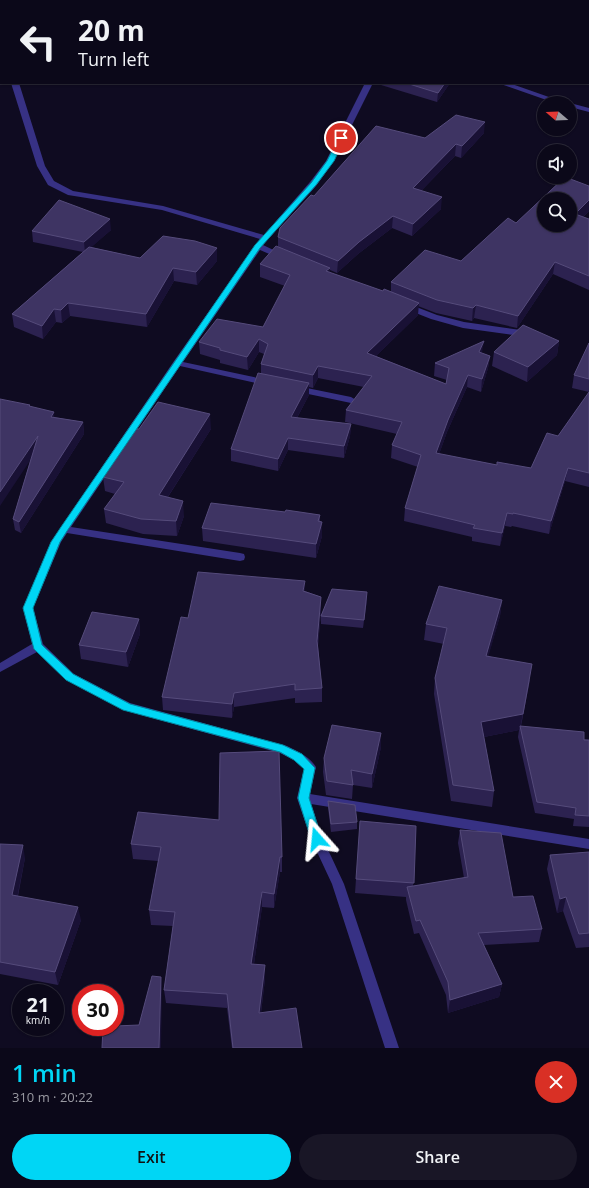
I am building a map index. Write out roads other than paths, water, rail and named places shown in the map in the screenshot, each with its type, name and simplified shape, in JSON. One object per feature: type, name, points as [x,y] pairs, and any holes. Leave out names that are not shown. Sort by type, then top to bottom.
[{"type":"street","points":[[15,84],[41,166],[51,183],[71,193],[163,208],[266,238]]},
{"type":"street","points":[[368,84],[330,161],[313,184],[258,246],[64,529],[56,542],[28,608],[38,646],[70,677],[127,707],[283,749],[298,757],[310,768],[303,798],[317,839],[338,884],[392,1048]]},
{"type":"street","points":[[505,84],[541,96]]},
{"type":"street","points":[[577,107],[589,110]]},
{"type":"street","points":[[258,246],[294,261]]},
{"type":"street","points":[[397,302],[434,317],[463,325],[538,336]]},
{"type":"street","points":[[177,363],[276,384]]},
{"type":"street","points":[[291,387],[351,400]]},
{"type":"street","points":[[64,529],[240,557]]},
{"type":"street","points":[[0,668],[38,646]]},
{"type":"street","points":[[303,798],[589,844]]}]
